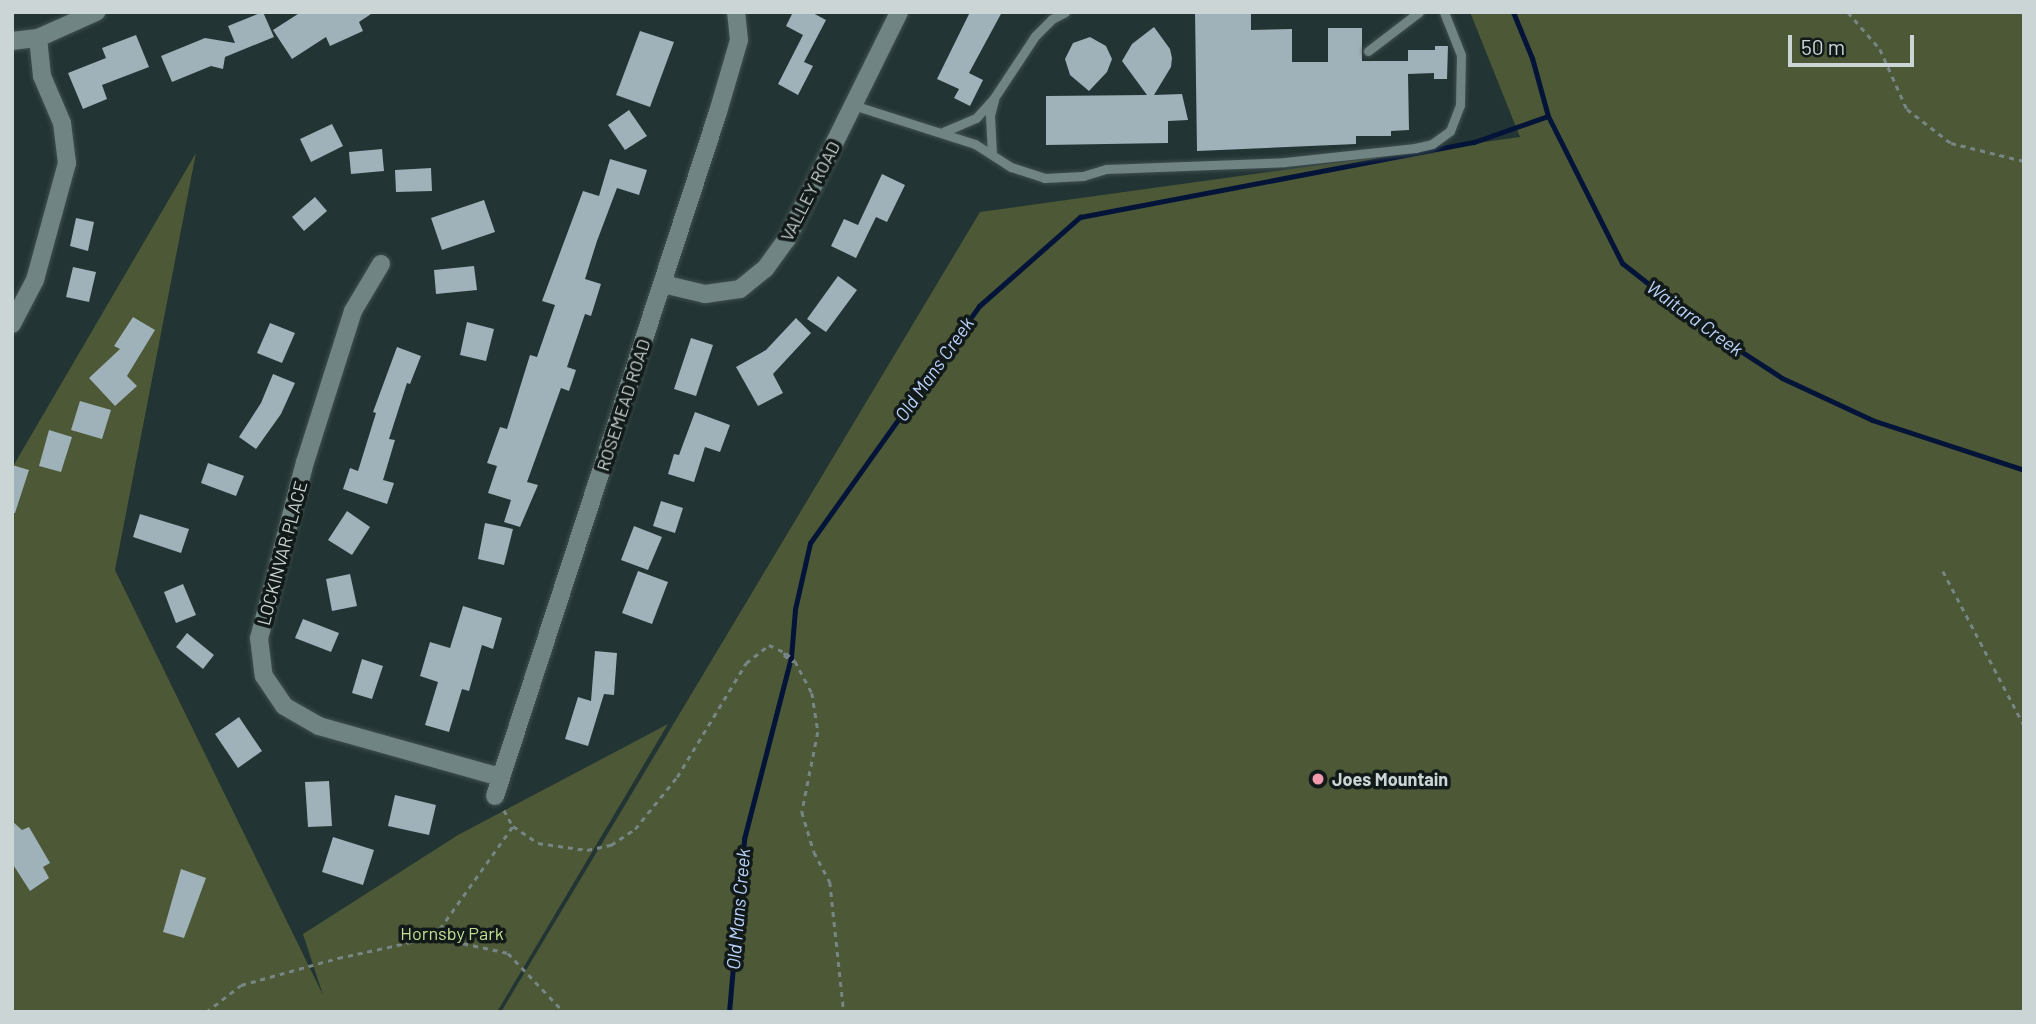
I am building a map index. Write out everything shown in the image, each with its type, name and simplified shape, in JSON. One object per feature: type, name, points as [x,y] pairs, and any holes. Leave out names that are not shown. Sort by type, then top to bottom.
[{"type":"street","points":[[12,41],[38,38],[96,12]]},
{"type":"street","name":"ROSEMEAD ROAD","points":[[495,796],[663,284],[738,40],[736,12]]},
{"type":"street","name":"VALLEY ROAD","points":[[663,284],[705,294],[740,289],[765,269],[787,239],[899,12]]},
{"type":"street","points":[[12,324],[35,280],[67,163],[62,123],[42,76],[38,38]]},
{"type":"street","name":"LOCKINVAR PLACE","points":[[380,264],[353,311],[305,461],[259,638],[264,676],[284,706],[319,726],[500,777]]},
{"type":"lane","points":[[941,133],[976,118],[994,99],[1035,36],[1052,19],[1065,12]]},
{"type":"lane","points":[[1368,51],[1419,12]]},
{"type":"lane","points":[[853,105],[975,144],[1028,175],[1066,178],[1105,169],[1311,160],[1433,144],[1450,131],[1461,105],[1461,55],[1444,12]]},
{"type":"lane","points":[[992,154],[990,114],[994,99]]},
{"type":"path","points":[[1848,12],[1880,49],[1907,109],[1951,143],[2024,161]]},
{"type":"path","points":[[1943,571],[2024,725]]},
{"type":"path","points":[[434,937],[513,826],[538,843],[587,850],[611,845],[635,828],[677,777],[746,663],[769,645],[795,661],[812,693],[818,732],[803,812],[814,852],[830,881],[844,1012]]},
{"type":"path","points":[[206,1012],[242,985],[338,958],[434,937],[508,953],[564,1012]]},
{"type":"green space","points":[[1470,12],[2024,12],[2024,1012],[501,1012],[980,212],[1520,137]]},
{"type":"green space","name":"Hornsby Park","points":[[196,153],[115,570],[323,995],[303,934],[458,835],[668,724],[497,1012],[12,1012],[12,468]]},
{"type":"building","points":[[263,12],[274,37],[225,57],[223,69],[211,66],[172,82],[161,56],[205,38],[235,43],[228,26]]},
{"type":"building","points":[[301,12],[374,12],[359,22],[363,31],[330,46],[326,37],[292,59],[273,30]]},
{"type":"building","points":[[793,12],[811,12],[826,20],[804,62],[813,66],[798,95],[778,84],[803,35],[786,26]]},
{"type":"building","points":[[970,12],[1002,12],[969,73],[983,80],[970,106],[954,98],[959,89],[937,79]]},
{"type":"building","points":[[1195,12],[1251,12],[1251,30],[1292,29],[1292,62],[1328,62],[1328,28],[1362,28],[1362,61],[1408,61],[1408,50],[1435,50],[1435,46],[1448,46],[1447,79],[1434,79],[1434,73],[1408,74],[1409,130],[1391,131],[1391,136],[1356,136],[1356,144],[1197,151]]},
{"type":"building","points":[[1154,27],[1170,49],[1172,58],[1171,67],[1154,95],[1182,94],[1188,120],[1168,121],[1168,143],[1046,145],[1046,96],[1147,95],[1122,61],[1132,44]]},
{"type":"building","points":[[640,31],[674,42],[650,107],[616,95]]},
{"type":"building","points":[[136,35],[149,67],[102,85],[107,99],[83,109],[68,73],[106,58],[102,48]]},
{"type":"building","points":[[1090,37],[1106,46],[1112,59],[1107,72],[1089,91],[1070,75],[1065,59],[1073,43]]},
{"type":"building","points":[[629,110],[647,136],[625,150],[608,125]]},
{"type":"building","points":[[332,124],[343,146],[311,162],[300,139]]},
{"type":"building","points":[[382,149],[384,171],[351,174],[349,152]]},
{"type":"building","points":[[610,159],[647,170],[639,195],[617,188],[597,241],[585,279],[601,284],[591,316],[585,314],[567,367],[576,370],[569,391],[561,388],[527,482],[538,485],[520,527],[504,522],[511,500],[488,493],[497,466],[487,463],[500,427],[507,429],[530,355],[537,357],[555,305],[542,301],[583,191],[599,196]]},
{"type":"building","points":[[431,168],[432,191],[396,192],[395,170]]},
{"type":"building","points":[[882,174],[905,185],[887,222],[876,217],[856,258],[831,246],[844,219],[858,225]]},
{"type":"building","points":[[315,197],[327,211],[304,231],[292,217]]},
{"type":"building","points":[[484,200],[495,232],[442,250],[431,218]]},
{"type":"building","points":[[76,218],[94,222],[88,251],[70,246]]},
{"type":"building","points":[[474,266],[477,290],[436,294],[434,270]]},
{"type":"building","points":[[73,267],[96,272],[89,302],[66,297]]},
{"type":"building","points":[[838,276],[857,290],[826,332],[807,319]]},
{"type":"building","points":[[133,317],[155,330],[127,376],[137,386],[115,406],[89,378],[120,349],[114,346]]},
{"type":"building","points":[[796,318],[811,333],[773,374],[783,393],[758,406],[736,367],[766,350]]},
{"type":"building","points":[[467,322],[494,329],[486,361],[460,355]]},
{"type":"building","points":[[270,323],[295,333],[282,363],[257,353]]},
{"type":"building","points":[[691,338],[713,345],[696,396],[674,389]]},
{"type":"building","points":[[397,347],[421,356],[410,384],[407,383],[389,439],[395,440],[383,480],[394,483],[387,504],[343,489],[350,468],[358,471],[376,413],[373,412]]},
{"type":"building","points":[[273,374],[295,383],[281,414],[256,449],[239,437],[261,403]]},
{"type":"building","points":[[80,401],[111,410],[102,439],[71,430]]},
{"type":"building","points":[[695,412],[730,425],[720,452],[705,447],[694,482],[668,474],[674,454],[679,455]]},
{"type":"building","points":[[49,430],[72,437],[61,472],[39,466]]},
{"type":"building","points":[[208,463],[244,476],[236,496],[201,483]]},
{"type":"building","points":[[12,465],[29,470],[15,513],[12,513]]},
{"type":"building","points":[[661,501],[683,508],[675,533],[653,526]]},
{"type":"building","points":[[347,511],[370,527],[352,555],[328,540]]},
{"type":"building","points":[[140,514],[189,529],[181,553],[133,537]]},
{"type":"building","points":[[485,523],[513,529],[504,565],[478,559]]},
{"type":"building","points":[[634,526],[662,537],[648,570],[621,560]]},
{"type":"building","points":[[638,571],[668,582],[652,624],[622,613]]},
{"type":"building","points":[[350,574],[357,606],[332,611],[326,579]]},
{"type":"building","points":[[183,584],[196,615],[176,623],[164,592]]},
{"type":"building","points":[[463,606],[502,618],[493,649],[482,645],[469,691],[462,689],[449,732],[425,725],[438,682],[420,676],[430,642],[450,648]]},
{"type":"building","points":[[303,619],[339,633],[331,652],[295,638]]},
{"type":"building","points":[[187,633],[214,655],[203,669],[176,647]]},
{"type":"building","points":[[595,651],[617,653],[614,695],[604,694],[588,746],[565,739],[578,697],[591,701]]},
{"type":"building","points":[[362,659],[383,666],[372,699],[352,693]]},
{"type":"building","points":[[239,717],[262,751],[238,768],[215,734]]},
{"type":"building","points":[[329,781],[332,826],[308,827],[305,782]]},
{"type":"building","points":[[395,795],[436,805],[429,835],[388,826]]},
{"type":"building","points":[[12,821],[22,830],[29,827],[50,863],[43,867],[49,878],[30,891],[12,863]]},
{"type":"building","points":[[333,837],[374,850],[363,885],[322,872]]},
{"type":"building","points":[[181,869],[206,878],[184,938],[163,932]]},
{"type":"waterway","name":"Waitara Creek","points":[[1513,12],[1532,58],[1548,116],[1622,263],[1702,326],[1782,378],[1872,420],[2024,470]]},
{"type":"waterway","name":"Old Mans Creek","points":[[729,1012],[744,839],[791,657],[795,609],[810,543],[979,306],[1080,217],[1474,142],[1548,116]]},
{"type":"place","name":"Joes Mountain","points":[[1318,779]]}]
